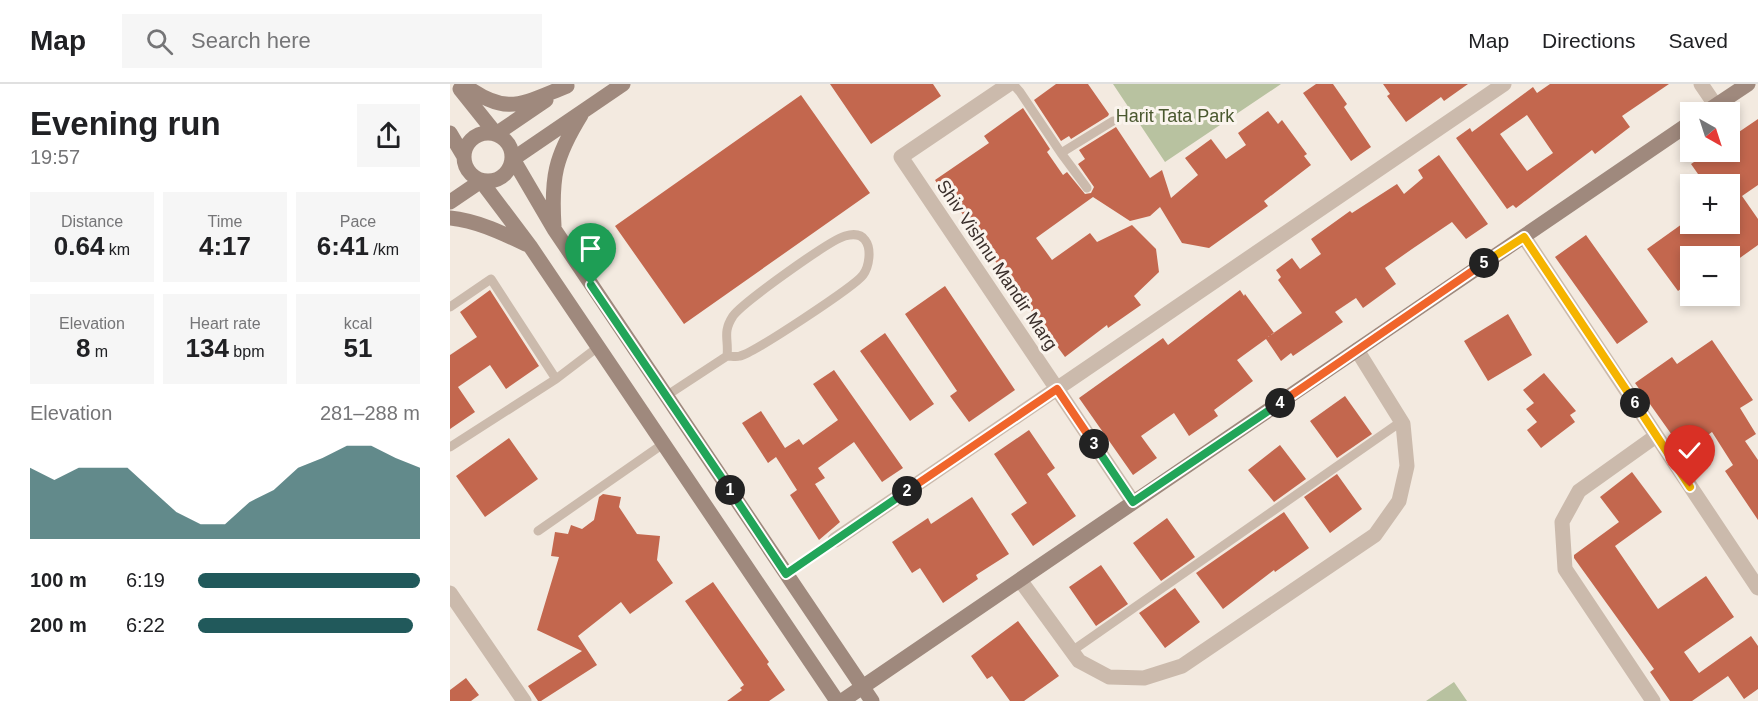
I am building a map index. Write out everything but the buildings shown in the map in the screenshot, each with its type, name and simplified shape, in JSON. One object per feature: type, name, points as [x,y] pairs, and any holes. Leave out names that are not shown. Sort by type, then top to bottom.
[{"type":"main road","points":[[456,84],[496,134],[509,144],[513,159],[554,229],[872,701]]},
{"type":"main road","points":[[463,84],[480,97],[496,104],[512,105],[527,102],[568,85]]},
{"type":"main road","points":[[450,202],[481,181],[495,181],[502,178],[513,159],[623,84]]},
{"type":"main road","points":[[1721,102],[1748,84]]},
{"type":"main road","points":[[568,85],[496,134],[481,134],[475,137],[465,148],[467,171],[481,181],[530,246],[837,701]]},
{"type":"main road","points":[[554,229],[552,193],[556,167],[564,142],[584,110]]},
{"type":"main road","points":[[842,701],[1680,130]]},
{"type":"main road","points":[[450,133],[464,155]]},
{"type":"main road","points":[[450,164],[464,155]]},
{"type":"main road","points":[[450,218],[466,219],[490,227],[530,246]]},
{"type":"street","name":"Shiv Vishnu Mandir Marg","points":[[1011,84],[901,157],[1133,502]]},
{"type":"street","points":[[835,540],[1503,84]]},
{"type":"street","points":[[1701,84],[1708,102]]},
{"type":"street","points":[[1524,237],[1758,588]]},
{"type":"street","points":[[1020,580],[1079,661],[1109,677],[1144,678],[1182,666],[1375,535],[1399,501],[1407,465],[1402,421],[1358,350]]},
{"type":"street","points":[[1653,701],[1565,569],[1562,522],[1579,491],[1656,436]]},
{"type":"street","points":[[450,593],[524,701]]},
{"type":"lane","points":[[1011,84],[1020,92],[1087,188]]},
{"type":"lane","points":[[1061,153],[1113,121]]},
{"type":"lane","points":[[666,396],[727,356],[741,356],[768,341],[815,312],[862,277],[868,263],[868,244],[865,239],[858,234],[842,237],[765,288],[734,314],[725,334],[727,356]]},
{"type":"lane","points":[[450,307],[491,279],[556,379]]},
{"type":"lane","points":[[450,447],[556,379],[598,347]]},
{"type":"lane","points":[[1072,651],[1402,421]]},
{"type":"lane","points":[[538,531],[663,444]]},
{"type":"path","points":[[786,574],[835,540]]},
{"type":"green space","name":"Harit Tata Park","points":[[1113,84],[1281,84],[1165,162]]},
{"type":"green space","points":[[1454,682],[1467,701],[1426,701]]},
{"type":"route","points":[[591,285],[786,574],[1057,389],[1133,502],[1524,237],[1690,487]]}]
